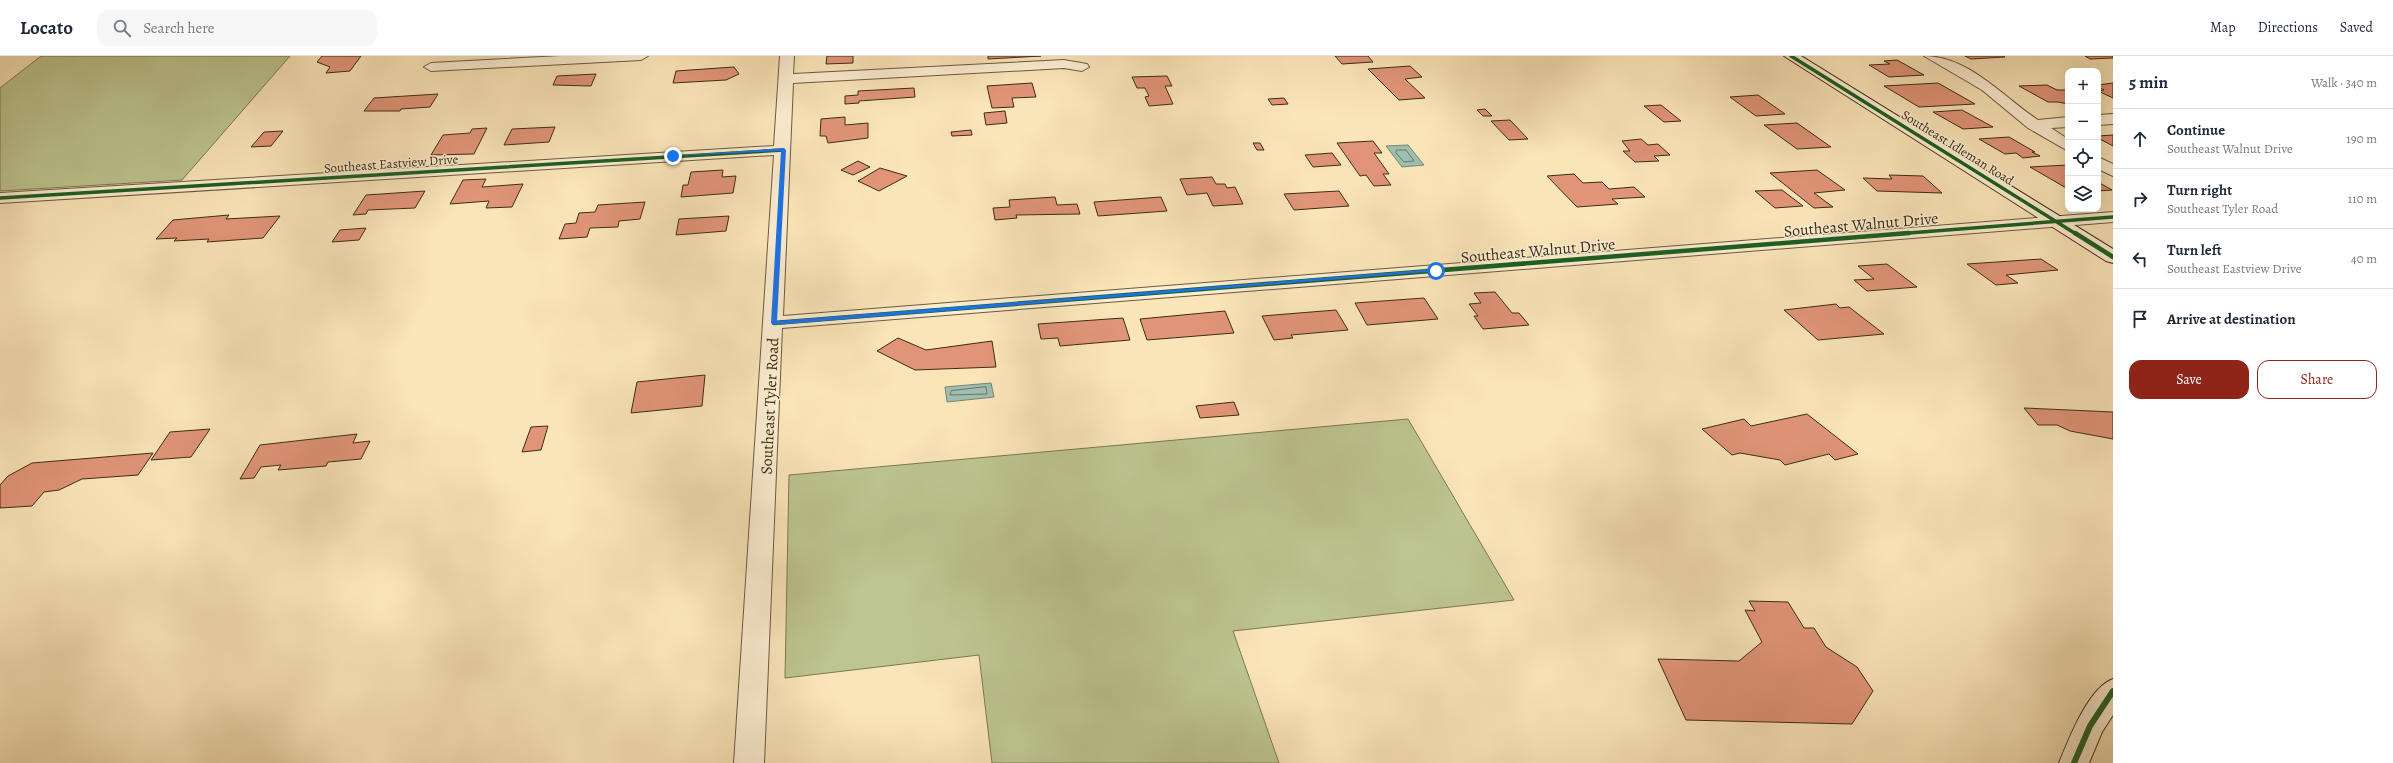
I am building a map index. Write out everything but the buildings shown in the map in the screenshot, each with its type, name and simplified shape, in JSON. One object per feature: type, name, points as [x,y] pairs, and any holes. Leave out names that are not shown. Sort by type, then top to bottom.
[{"type":"street","points":[[431,66],[529,59],[641,56]]},
{"type":"street","name":"Southeast Tyler Road","points":[[749,763],[784,150],[787,56]]},
{"type":"street","name":"Southeast Idleman Road","points":[[1791,56],[2113,257]]},
{"type":"street","points":[[1930,56],[1987,87],[2033,125],[2065,144]]},
{"type":"street","points":[[786,79],[1064,64],[1082,67]]},
{"type":"street","points":[[2101,120],[2113,119]]},
{"type":"street","points":[[2033,125],[2065,122]]},
{"type":"street","name":"Southeast Eastview Drive","points":[[0,198],[784,150]]},
{"type":"street","points":[[2101,164],[2113,171]]},
{"type":"street","name":"Southeast Walnut Drive","points":[[774,323],[2113,217]]},
{"type":"street","points":[[2074,763],[2090,726],[2113,690]]},
{"type":"green space","points":[[41,56],[290,56],[182,180],[0,191],[0,88]]},
{"type":"green space","points":[[1408,419],[1514,600],[1233,631],[1279,763],[992,763],[979,655],[785,678],[789,475]]},
{"type":"water","points":[[1408,145],[1424,165],[1402,167],[1386,146]]},
{"type":"water","points":[[991,383],[994,397],[947,402],[945,387]]},
{"type":"cycle path","points":[[1791,56],[2113,257]]},
{"type":"cycle path","points":[[0,198],[783,150]]},
{"type":"cycle path","points":[[774,323],[2113,217]]},
{"type":"cycle path","points":[[2074,763],[2090,726],[2113,691]]},
{"type":"route","points":[[673,156],[784,150],[774,323],[1436,271]]}]
